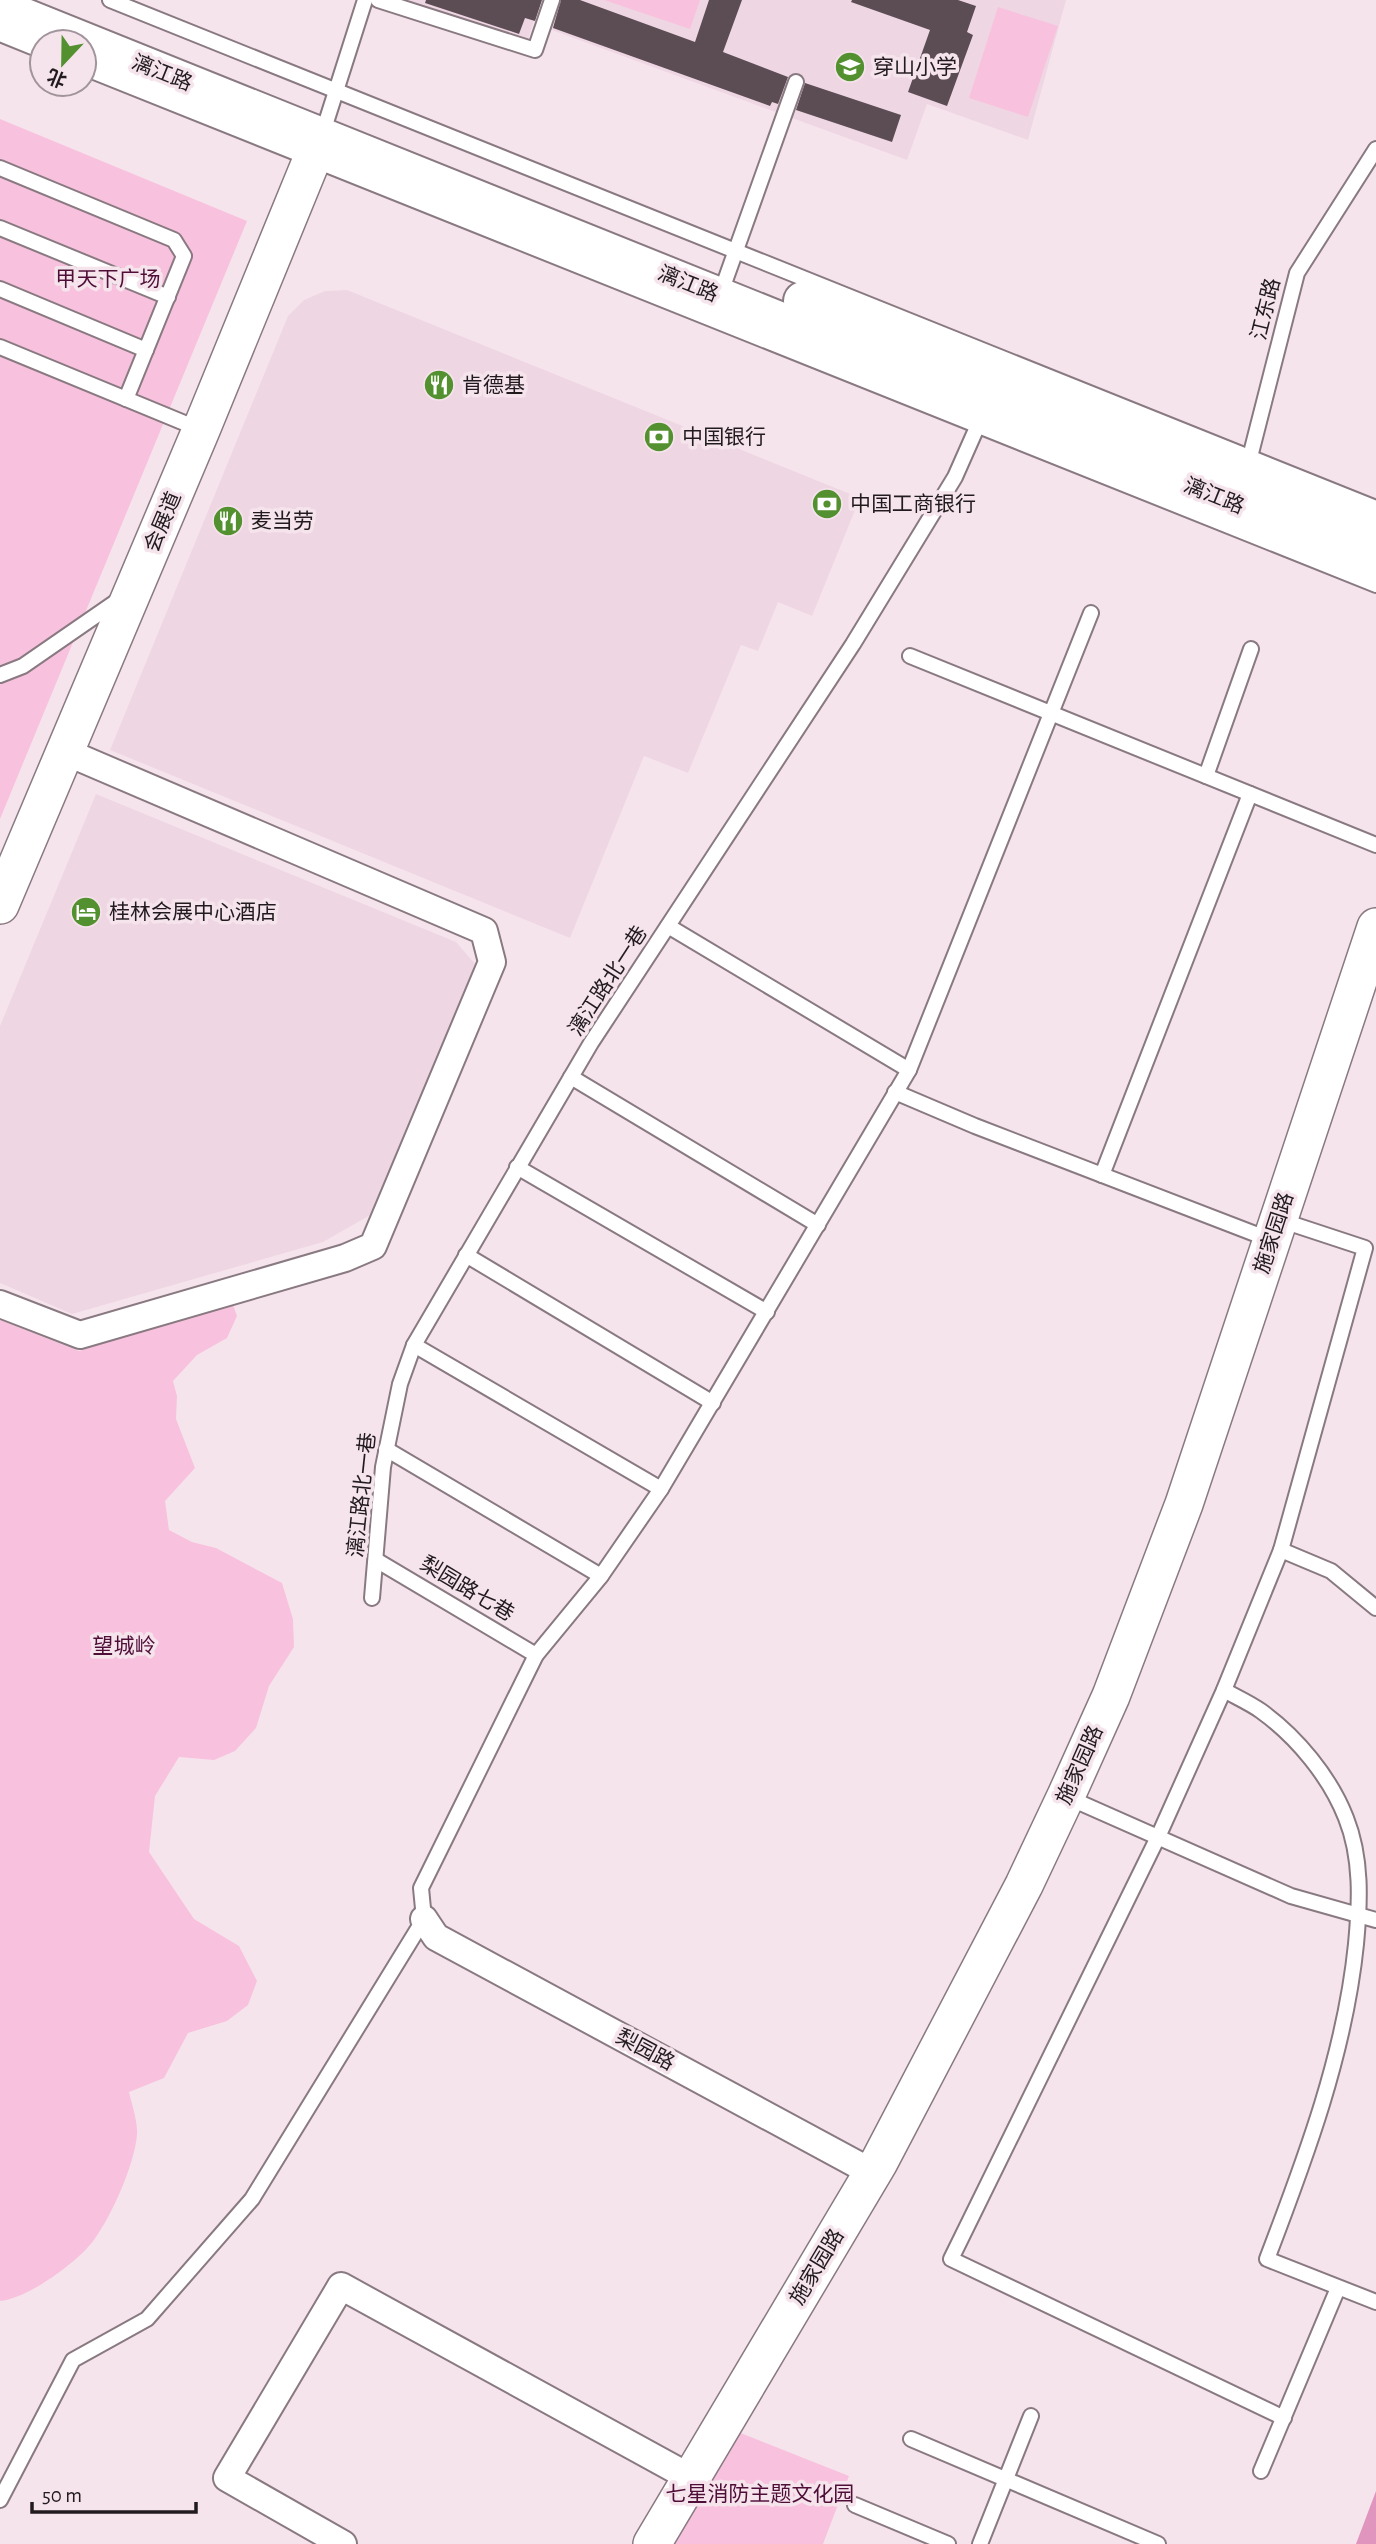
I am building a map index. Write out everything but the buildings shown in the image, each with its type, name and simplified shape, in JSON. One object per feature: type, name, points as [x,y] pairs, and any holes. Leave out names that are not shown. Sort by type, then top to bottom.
[{"type":"highway","name":"漓江路","points":[[49,0],[324,125]]},
{"type":"highway","name":"漓江路","points":[[0,8],[324,125],[724,285],[1376,531]]},
{"type":"highway","name":"漓江路","points":[[724,285],[1376,561]]},
{"type":"street","name":"会展道","points":[[0,905],[201,430],[324,125]]},
{"type":"street","points":[[0,1304],[80,1335],[345,1258],[373,1246],[492,962],[484,931],[66,752]]},
{"type":"street","name":"施家园路","points":[[652,2544],[873,2173],[1012,1909],[1111,1696],[1184,1504],[1376,927]]},
{"type":"street","name":"梨园路","points":[[424,1919],[436,1937],[873,2173]]},
{"type":"street","points":[[343,2544],[227,2478],[341,2286],[691,2478]]},
{"type":"lane","points":[[110,0],[324,125]]},
{"type":"lane","points":[[324,125],[365,0]]},
{"type":"lane","points":[[378,0],[535,50],[552,0]]},
{"type":"lane","points":[[0,34],[28,45]]},
{"type":"lane","points":[[98,71],[324,125]]},
{"type":"lane","points":[[724,285],[796,82]]},
{"type":"lane","name":"江东路","points":[[1250,457],[1297,273],[1376,149]]},
{"type":"lane","points":[[0,168],[174,240],[184,256],[126,399]]},
{"type":"lane","points":[[0,228],[167,297]]},
{"type":"lane","points":[[724,285],[978,425],[1376,585]]},
{"type":"lane","points":[[724,285],[1250,457],[1376,508]]},
{"type":"lane","points":[[0,289],[146,350]]},
{"type":"lane","points":[[0,347],[201,430]]},
{"type":"lane","name":"漓江路北一巷","points":[[372,1598],[386,1449],[400,1384],[414,1345],[571,1077],[853,644],[956,477],[978,425]]},
{"type":"lane","points":[[0,675],[23,666],[134,589]]},
{"type":"lane","points":[[0,2500],[73,2360],[147,2319],[252,2200],[424,1919],[421,1888],[536,1655],[601,1576],[661,1489],[909,1070],[1052,714],[1090,612]]},
{"type":"lane","points":[[1206,776],[1251,649]]},
{"type":"lane","points":[[909,656],[1376,845]]},
{"type":"lane","points":[[1102,1175],[1250,794]]},
{"type":"lane","points":[[668,926],[909,1070]]},
{"type":"lane","points":[[571,1077],[818,1225]]},
{"type":"lane","points":[[895,1092],[1102,1175],[1275,1230],[1365,1248],[1281,1550],[1224,1690],[1158,1837],[951,2259],[1284,2418]]},
{"type":"lane","points":[[517,1167],[767,1312]]},
{"type":"lane","points":[[466,1255],[713,1403]]},
{"type":"lane","points":[[414,1345],[661,1489]]},
{"type":"lane","points":[[386,1449],[601,1576]]},
{"type":"lane","points":[[1281,1550],[1331,1571],[1376,1608]]},
{"type":"lane","name":"梨园路七巷","points":[[376,1560],[536,1655]]},
{"type":"lane","points":[[1224,1690],[1261,1711],[1297,1743],[1325,1780],[1346,1818],[1358,1864],[1359,1917],[1348,2009],[1307,2150],[1267,2259],[1376,2302]]},
{"type":"lane","points":[[1066,1796],[1291,1896],[1376,1920]]},
{"type":"lane","points":[[1261,2471],[1338,2288]]},
{"type":"lane","points":[[980,2544],[1031,2416]]},
{"type":"lane","points":[[911,2439],[1158,2544]]},
{"type":"lane","points":[[855,2505],[948,2544]]},
{"type":"shaded area","points":[[396,0],[541,0],[527,42]]},
{"type":"shaded area","name":"穿山小学","points":[[558,0],[1066,0],[1028,140],[927,104],[907,160],[549,29]]},
{"type":"shaded area","points":[[347,290],[860,498],[812,616],[778,602],[758,651],[741,645],[688,773],[644,756],[570,938],[110,750],[288,316],[304,300],[325,291]]},
{"type":"shaded area","points":[[96,794],[456,942],[476,965],[379,1210],[323,1242],[72,1314],[0,1283],[0,1026]]},
{"type":"shaded area","points":[[1376,2491],[1376,2544],[1356,2544]]},
{"type":"green space","points":[[604,0],[700,0],[690,29]]},
{"type":"green space","points":[[998,7],[1058,26],[1028,117],[969,98]]},
{"type":"green space","name":"甲天下广场","points":[[0,119],[247,221],[0,819]]},
{"type":"green space","name":"望城岭","points":[[232,1302],[237,1316],[227,1338],[197,1355],[173,1381],[177,1396],[176,1419],[195,1468],[165,1501],[169,1530],[192,1542],[216,1548],[282,1583],[293,1619],[294,1647],[269,1686],[256,1728],[235,1751],[214,1760],[179,1757],[155,1796],[149,1852],[194,1919],[239,1946],[257,1981],[248,2005],[227,2021],[188,2033],[164,2078],[129,2092],[137,2125],[132,2161],[121,2190],[94,2240],[76,2259],[51,2278],[24,2294],[0,2301],[0,1320],[79,1351]]},
{"type":"green space","name":"七星消防主题文化园","points":[[738,2432],[849,2476],[823,2544],[673,2544]]},
{"type":"place","name":"穿山小学","points":[[850,67]]},
{"type":"place","name":"肯德基","points":[[439,385]]},
{"type":"place","name":"中国银行","points":[[659,437]]},
{"type":"place","name":"中国工商银行","points":[[827,504]]},
{"type":"place","name":"麦当劳","points":[[228,521]]},
{"type":"place","name":"桂林会展中心酒店","points":[[86,912]]}]
